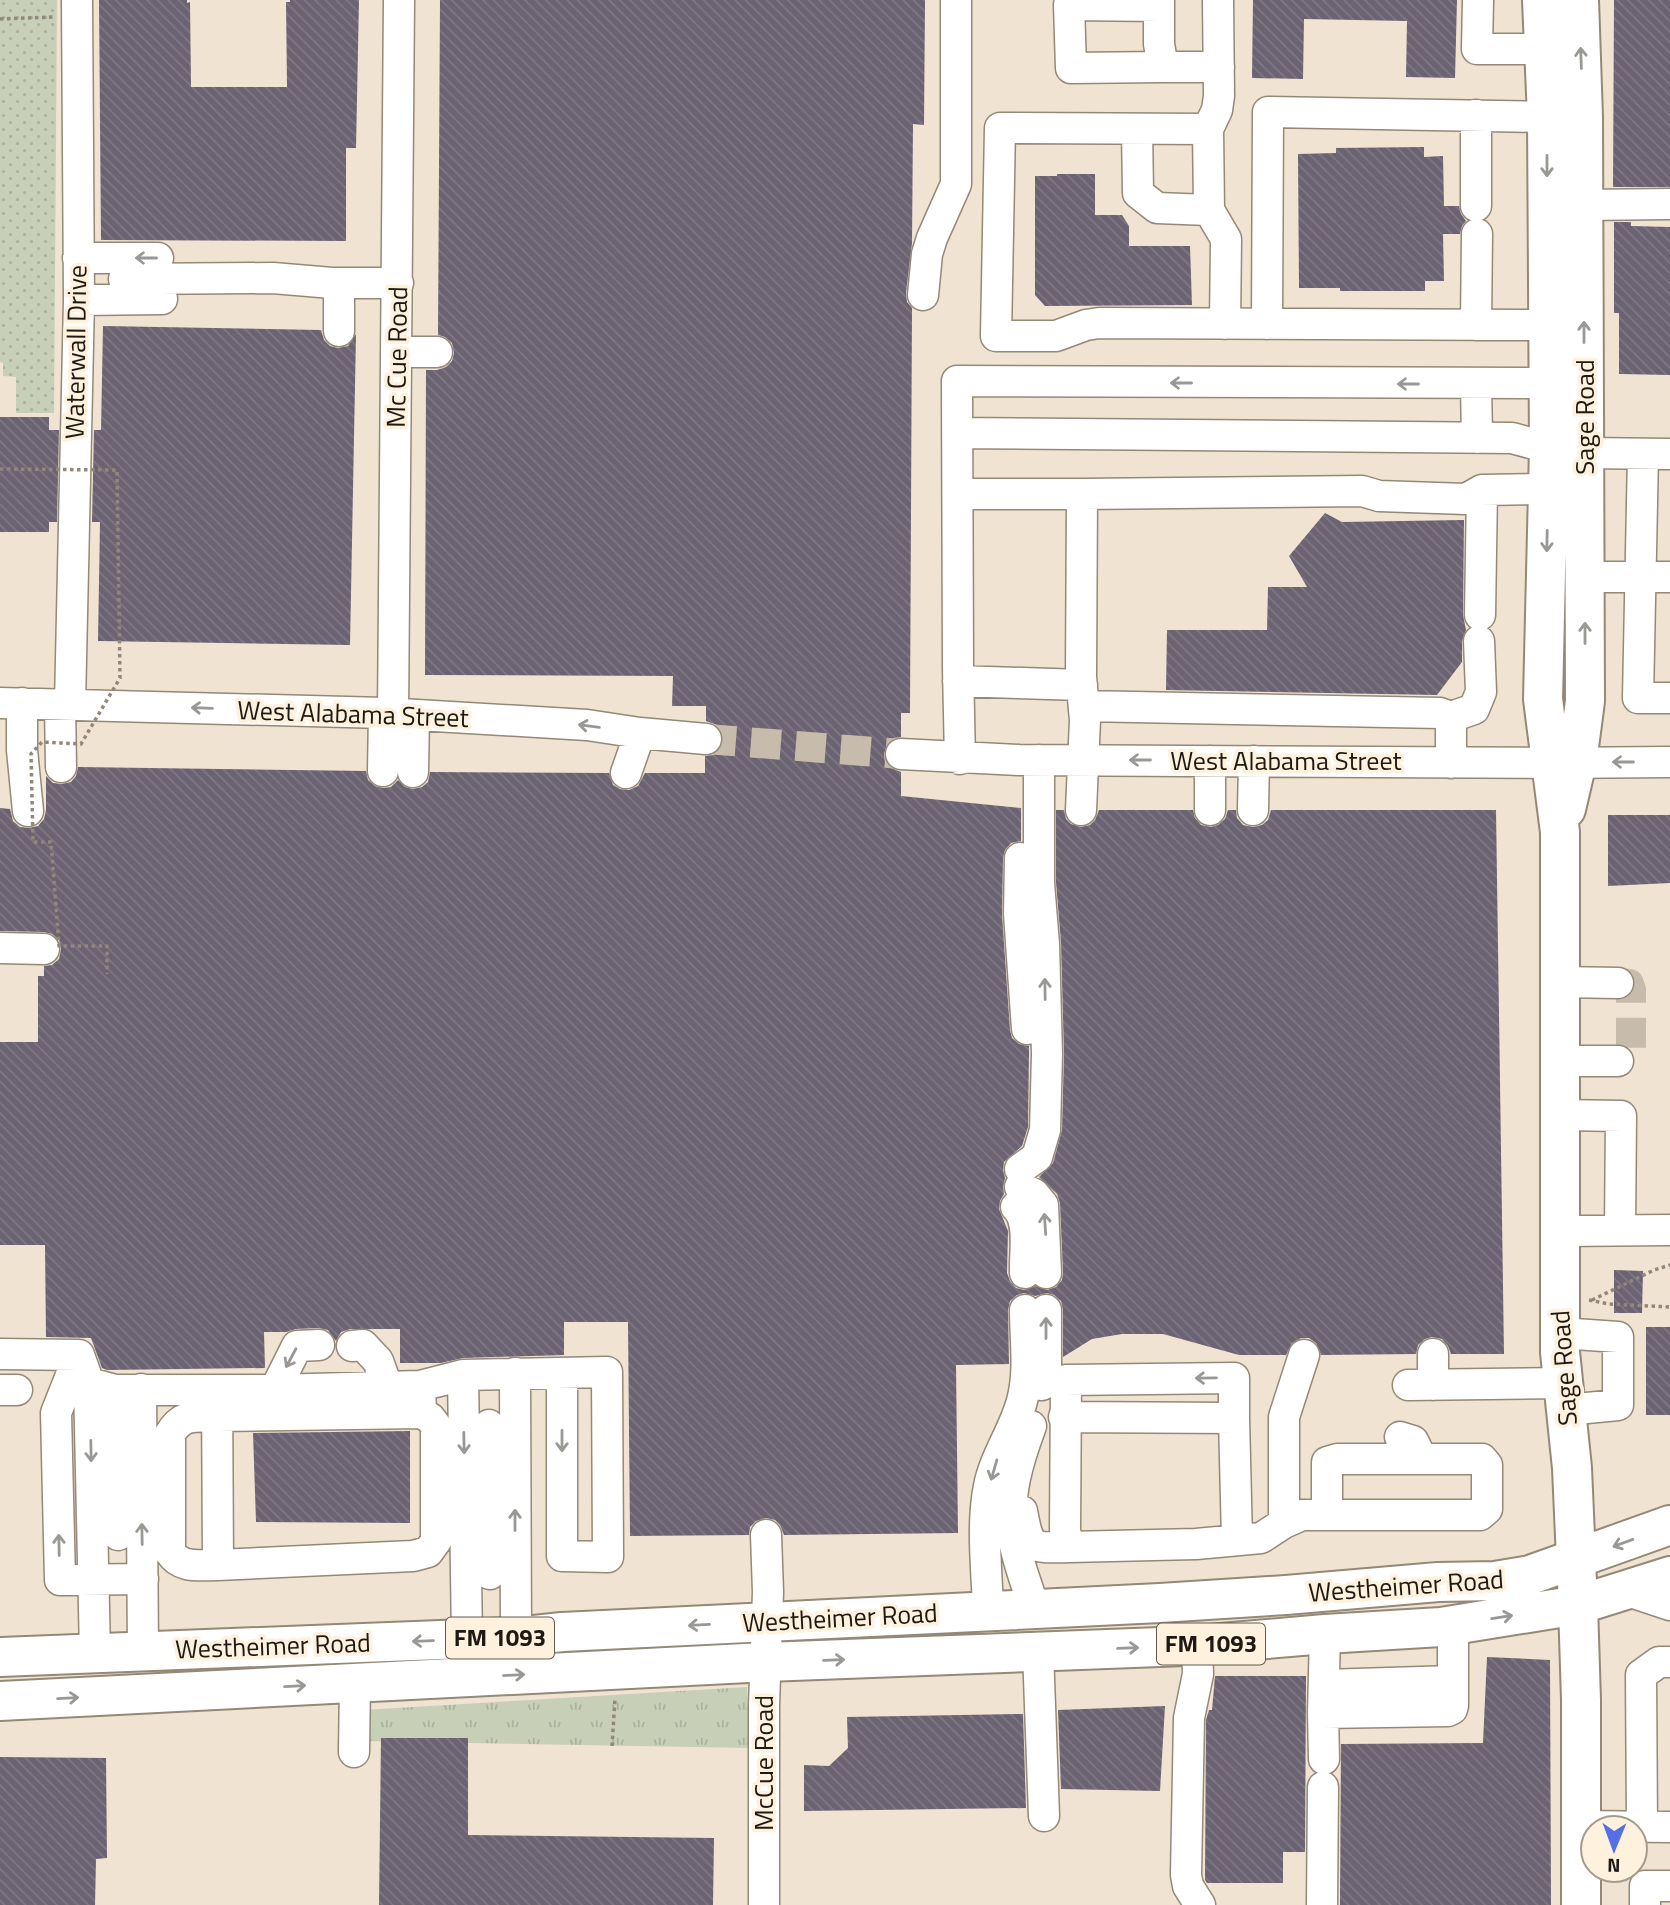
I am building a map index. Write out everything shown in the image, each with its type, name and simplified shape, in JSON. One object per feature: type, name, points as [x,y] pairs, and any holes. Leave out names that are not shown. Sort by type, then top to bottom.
[{"type":"main road","name":"Sage Road","points":[[1542,0],[1544,49],[1565,117],[1583,205],[1567,451],[1548,489],[1543,699],[1564,763]]},
{"type":"main road","name":"Sage Road","points":[[1579,0],[1565,117],[1547,325],[1548,383],[1567,451],[1586,577],[1585,701],[1564,763],[1560,832],[1560,1231],[1570,1310],[1565,1396],[1572,1468],[1578,1605],[1581,1814]]},
{"type":"main road","name":"Westheimer Road","points":[[0,1657],[516,1637],[767,1621],[1160,1603],[1438,1581],[1495,1581],[1530,1575],[1670,1525]]},
{"type":"main road","name":"Westheimer Road","points":[[0,1701],[766,1662],[1191,1645],[1453,1625],[1578,1605],[1670,1576]]},
{"type":"main road","points":[[1191,1645],[1187,1632],[1193,1625],[1270,1596]]},
{"type":"main road","points":[[1037,1651],[1107,1624],[1141,1622],[1160,1603]]},
{"type":"main road","points":[[397,1681],[473,1653],[498,1651],[511,1644],[516,1637]]},
{"type":"main road","points":[[120,1695],[120,1675],[123,1672],[232,1648]]},
{"type":"main road","name":"Sage Road","points":[[1581,1884],[1581,1905]]},
{"type":"street","name":"Mc Cue Road","points":[[397,714],[399,0]]},
{"type":"street","points":[[923,295],[932,238],[956,184],[956,0]]},
{"type":"street","points":[[1218,0],[1217,110],[1208,129],[1209,210],[1226,239],[1225,324]]},
{"type":"street","points":[[1478,0],[1477,49],[1544,49]]},
{"type":"street","points":[[1163,67],[1159,44],[1159,3],[1069,5],[1071,68],[1219,67]]},
{"type":"street","name":"Waterwall Drive","points":[[61,767],[79,300],[77,8]]},
{"type":"street","points":[[1267,324],[1268,112],[1565,117]]},
{"type":"street","points":[[1476,115],[1476,325]]},
{"type":"street","points":[[1208,129],[1000,128],[996,336],[1056,336],[1099,323],[1547,325]]},
{"type":"street","points":[[1137,129],[1138,193],[1157,208],[1209,210]]},
{"type":"street","points":[[1583,205],[1670,204]]},
{"type":"street","points":[[78,258],[274,258],[335,283]]},
{"type":"street","points":[[124,279],[273,278],[335,283],[398,283]]},
{"type":"street","points":[[79,300],[269,297],[335,283]]},
{"type":"street","points":[[335,283],[339,331]]},
{"type":"street","points":[[397,352],[438,352]]},
{"type":"street","points":[[960,759],[957,381],[1548,383]]},
{"type":"street","points":[[1476,384],[1476,438]]},
{"type":"street","points":[[957,433],[1512,438],[1567,451],[1657,454],[1656,577],[1638,698],[1670,698]]},
{"type":"street","points":[[958,494],[1362,491],[1379,496],[1466,499],[1482,490],[1548,489]]},
{"type":"street","points":[[958,681],[1083,695],[1440,713],[1451,717],[1474,709],[1481,692],[1482,490]]},
{"type":"street","points":[[1081,810],[1082,494]]},
{"type":"street","points":[[1586,577],[1656,577]]},
{"type":"street","points":[[11,703],[22,750],[28,811]]},
{"type":"street","name":"West Alabama Street","points":[[11,703],[397,714],[587,725],[639,733],[706,738]]},
{"type":"street","points":[[383,771],[397,714]]},
{"type":"street","points":[[397,714],[413,772]]},
{"type":"street","points":[[1451,717],[1451,763]]},
{"type":"street","points":[[626,773],[639,733]]},
{"type":"street","name":"West Alabama Street","points":[[901,754],[960,759],[1029,760],[1670,762]]},
{"type":"street","points":[[1029,760],[1044,944],[1047,1054],[1045,1130],[1037,1157],[1019,1177],[1043,1205],[1035,1273]]},
{"type":"street","points":[[1210,761],[1210,810]]},
{"type":"street","points":[[1253,810],[1254,761]]},
{"type":"street","points":[[0,948],[44,948]]},
{"type":"street","points":[[1560,982],[1618,983]]},
{"type":"street","points":[[1560,1061],[1618,1061]]},
{"type":"street","points":[[1560,1115],[1621,1116],[1620,1230]]},
{"type":"street","points":[[1560,1231],[1670,1230]]},
{"type":"street","points":[[988,1610],[988,1489],[995,1463],[1022,1402],[1035,1310],[1046,1366],[1039,1405],[1018,1461],[1011,1518],[1013,1537],[1034,1608]]},
{"type":"street","points":[[1433,1354],[1421,1385],[1565,1396],[1618,1405],[1618,1337],[1570,1310]]},
{"type":"street","points":[[275,1390],[297,1346],[319,1345]]},
{"type":"street","points":[[352,1346],[363,1345],[378,1361],[387,1386]]},
{"type":"street","points":[[0,1354],[79,1355],[115,1387],[217,1403],[420,1400],[463,1375],[607,1372],[608,1557],[562,1556],[562,1373]]},
{"type":"street","points":[[79,1355],[56,1413],[60,1580],[143,1579]]},
{"type":"street","points":[[1284,1522],[1284,1417],[1304,1355]]},
{"type":"street","points":[[467,1639],[490,1574],[515,1373]]},
{"type":"street","points":[[463,1375],[490,1574],[516,1637]]},
{"type":"street","points":[[1069,1548],[1065,1531],[1066,1380],[1234,1378],[1237,1540]]},
{"type":"street","points":[[387,1386],[420,1400],[436,1426],[436,1541],[428,1552],[413,1556],[218,1565],[185,1565],[175,1559],[170,1552],[170,1434],[176,1423],[217,1403],[275,1390],[387,1386]]},
{"type":"street","points":[[115,1387],[118,1535]]},
{"type":"street","points":[[115,1387],[143,1579],[143,1651]]},
{"type":"street","points":[[95,1653],[94,1580],[115,1387]]},
{"type":"street","points":[[217,1403],[218,1565]]},
{"type":"street","points":[[1064,1417],[1234,1418]]},
{"type":"street","points":[[489,1425],[490,1574]]},
{"type":"street","points":[[1327,1515],[1327,1462],[1382,1444],[1413,1441],[1422,1459]]},
{"type":"street","points":[[1018,1461],[1019,1498],[1026,1536],[1033,1545],[1046,1548],[1196,1544],[1261,1538],[1284,1522],[1302,1515],[1480,1515],[1487,1509],[1487,1465],[1482,1459],[1422,1459],[1382,1444]]},
{"type":"street","name":"McCue Road","points":[[764,1905],[766,1535]]},
{"type":"street","points":[[1625,1590],[1670,1605]]},
{"type":"street","points":[[1323,1699],[1453,1681],[1453,1625]]},
{"type":"street","points":[[1322,1905],[1325,1634]]},
{"type":"street","points":[[1191,1645],[1198,1674],[1189,1718],[1186,1875],[1188,1886],[1200,1905]]},
{"type":"street","points":[[1037,1651],[1044,1816]]},
{"type":"street","points":[[1656,1827],[1641,1675],[1659,1662],[1670,1662]]},
{"type":"street","points":[[354,1752],[355,1683]]},
{"type":"street","points":[[1645,1905],[1645,1886],[1670,1886]]},
{"type":"path","points":[[0,19],[77,8]]},
{"type":"path","points":[[0,469],[117,470],[120,678],[81,744],[41,742],[31,754],[33,842],[51,842],[59,946],[107,946],[107,974]]},
{"type":"path","points":[[1570,1310],[1670,1265]]},
{"type":"path","points":[[1570,1310],[1670,1307]]},
{"type":"path","points":[[612,1746],[616,1696]]},
{"type":"green space","points":[[0,0],[57,0],[54,413],[16,413],[16,377],[3,376],[3,363],[0,362]]},
{"type":"green space","points":[[747,1687],[749,1748],[363,1741],[363,1710]]},
{"type":"building","points":[[99,0],[190,2],[191,87],[287,87],[286,2],[359,0],[356,148],[346,148],[346,241],[101,240]]},
{"type":"building","points":[[440,0],[925,0],[924,125],[913,124],[912,243],[906,293],[907,302],[912,308],[910,713],[901,713],[901,737],[894,738],[887,744],[884,754],[885,761],[891,768],[901,772],[901,796],[1021,808],[1021,841],[1011,843],[1003,858],[1002,915],[1010,1030],[1012,1038],[1019,1044],[1029,1046],[1028,1127],[1022,1146],[1004,1162],[1004,1194],[999,1209],[1008,1231],[1007,1273],[1010,1281],[1016,1288],[1024,1290],[1036,1286],[1047,1290],[1056,1287],[1062,1280],[1063,1273],[1060,1203],[1057,1194],[1039,1177],[1053,1163],[1062,1130],[1064,1054],[1061,943],[1056,882],[1056,810],[1064,810],[1066,819],[1071,824],[1081,827],[1090,825],[1099,810],[1193,810],[1201,825],[1211,827],[1225,819],[1228,810],[1236,810],[1237,818],[1243,825],[1253,827],[1268,820],[1271,810],[1496,810],[1504,1354],[1451,1354],[1442,1339],[1432,1337],[1418,1345],[1416,1354],[1321,1355],[1316,1343],[1309,1338],[1301,1338],[1292,1343],[1286,1355],[1239,1355],[1163,1334],[1122,1334],[1092,1339],[1063,1357],[1061,1301],[1047,1293],[1035,1296],[1024,1293],[1010,1301],[1008,1310],[1009,1364],[956,1365],[958,1533],[784,1535],[775,1520],[766,1518],[756,1521],[750,1527],[749,1535],[630,1536],[628,1322],[564,1322],[564,1355],[463,1358],[441,1363],[400,1363],[400,1329],[350,1329],[341,1332],[336,1341],[328,1330],[319,1328],[264,1332],[265,1368],[107,1370],[102,1368],[91,1338],[46,1337],[45,1245],[0,1245],[0,1042],[38,1042],[38,976],[44,976],[44,966],[52,965],[59,959],[61,949],[59,940],[52,934],[0,931],[0,808],[10,809],[13,821],[20,827],[38,826],[44,819],[46,810],[46,776],[53,783],[71,782],[78,767],[366,771],[368,780],[375,786],[391,787],[398,780],[405,787],[413,789],[428,782],[430,772],[609,773],[613,785],[629,790],[638,786],[645,773],[705,773],[705,756],[720,750],[723,741],[722,732],[717,725],[706,721],[706,706],[672,706],[673,676],[425,675],[426,370],[446,367],[452,361],[454,353],[452,343],[438,335]]},
{"type":"building","points":[[1253,0],[1457,0],[1455,78],[1406,77],[1407,21],[1304,19],[1303,79],[1252,78]]},
{"type":"building","points":[[1614,0],[1670,0],[1670,187],[1613,187]]},
{"type":"building","points":[[1424,147],[1424,157],[1443,156],[1444,206],[1459,206],[1466,221],[1460,234],[1443,234],[1444,281],[1425,281],[1425,291],[1299,288],[1298,154],[1336,153],[1336,148]]},
{"type":"building","points":[[1095,174],[1095,215],[1122,215],[1129,226],[1129,246],[1190,246],[1192,305],[1045,306],[1035,295],[1035,176]]},
{"type":"building","points":[[1614,222],[1631,222],[1631,226],[1670,227],[1670,375],[1619,374],[1619,313],[1614,313]]},
{"type":"building","points":[[103,326],[321,330],[324,340],[330,346],[338,348],[348,346],[356,334],[350,645],[98,641],[100,522],[92,522],[94,430],[101,430]]},
{"type":"building","points":[[0,417],[49,417],[49,430],[59,430],[57,522],[49,522],[49,532],[0,532]]},
{"type":"building","points":[[1325,513],[1342,522],[1464,520],[1463,615],[1466,630],[1462,641],[1462,662],[1437,695],[1166,690],[1167,630],[1267,630],[1268,587],[1307,587],[1289,556]]},
{"type":"building","points":[[1608,815],[1670,815],[1670,883],[1608,886]]},
{"type":"building","points":[[1614,1270],[1643,1271],[1642,1313],[1614,1313]]},
{"type":"building","points":[[1646,1327],[1670,1327],[1670,1415],[1646,1415]]},
{"type":"building","points":[[410,1431],[410,1523],[256,1522],[253,1433]]},
{"type":"building","points":[[1487,1657],[1550,1660],[1551,1905],[1340,1905],[1341,1744],[1483,1743]]},
{"type":"building","points":[[1215,1676],[1306,1676],[1305,1852],[1283,1852],[1283,1883],[1207,1883],[1205,1880],[1206,1720],[1209,1710],[1212,1710]]},
{"type":"building","points":[[1165,1706],[1160,1791],[1061,1789],[1058,1710]]},
{"type":"building","points":[[1023,1714],[1026,1808],[804,1811],[804,1765],[829,1766],[848,1748],[847,1717]]},
{"type":"building","points":[[381,1738],[468,1738],[468,1835],[714,1838],[713,1905],[379,1905]]},
{"type":"building","points":[[0,1757],[106,1758],[107,1858],[96,1859],[95,1905],[0,1905]]},
{"type":"tunnel","points":[[706,739],[901,754]]},
{"type":"tunnel","points":[[1618,983],[1629,984],[1631,990],[1631,1048],[1627,1058],[1618,1061]]}]
